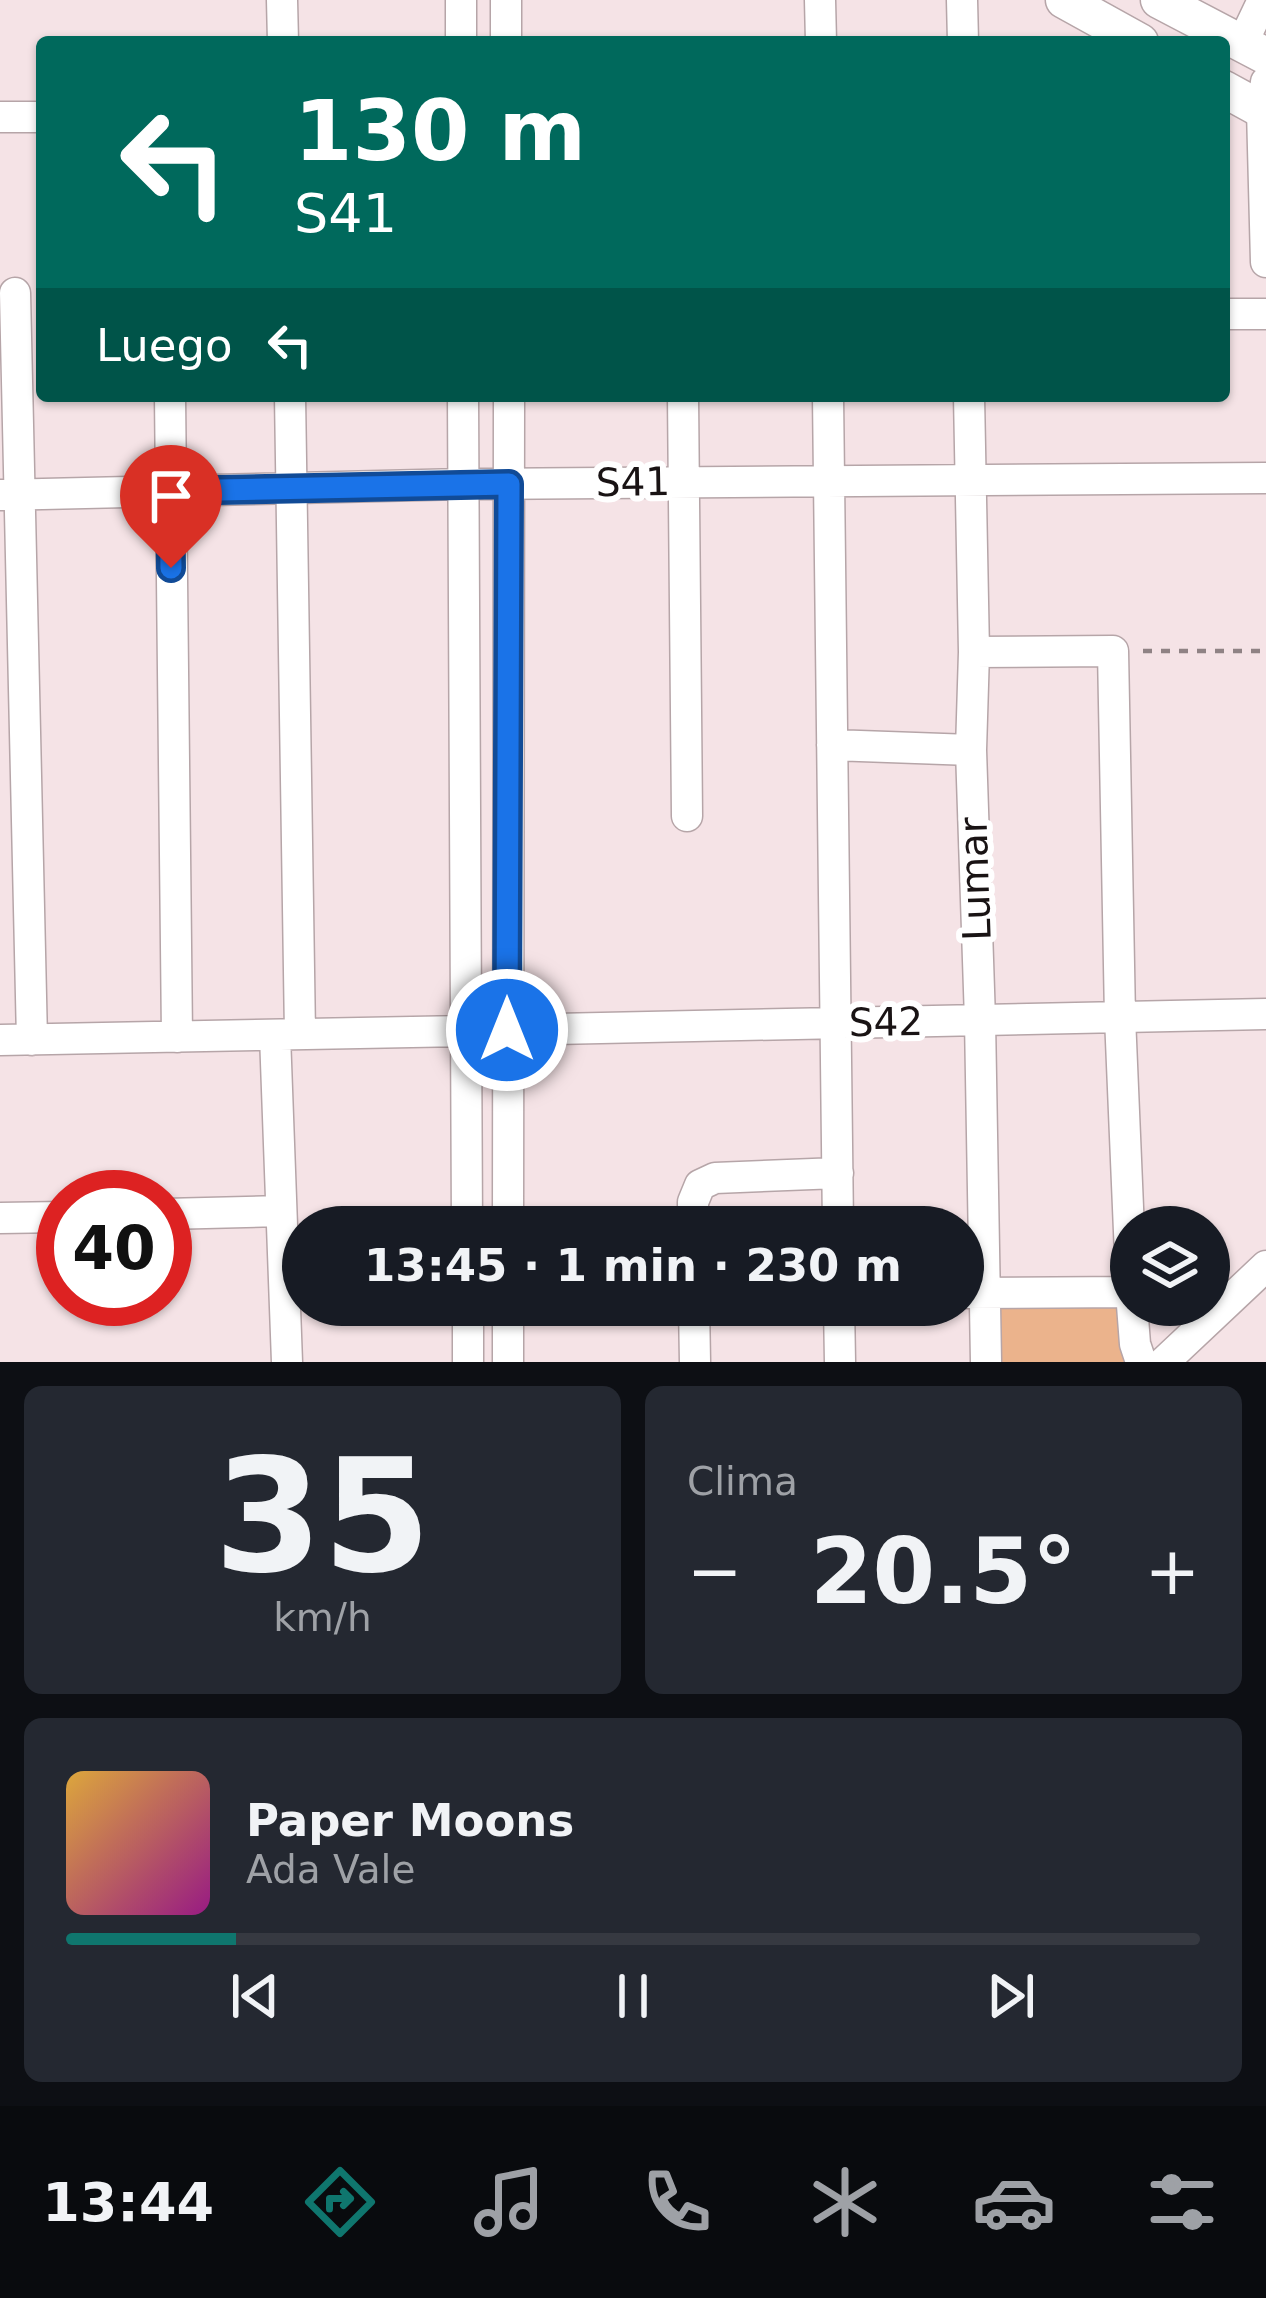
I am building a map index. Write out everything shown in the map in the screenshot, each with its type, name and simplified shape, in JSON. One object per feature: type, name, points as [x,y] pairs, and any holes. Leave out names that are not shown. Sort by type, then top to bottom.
[{"type":"main road","points":[[1064,0],[1129,36]]},
{"type":"main road","points":[[1159,0],[1227,36]]},
{"type":"main road","points":[[1230,90],[1265,101]]},
{"type":"street","points":[[283,0],[283,36]]},
{"type":"street","points":[[461,0],[461,36]]},
{"type":"street","points":[[506,0],[506,36]]},
{"type":"street","points":[[820,0],[821,36]]},
{"type":"street","points":[[962,0],[963,36]]},
{"type":"street","points":[[1254,50],[1263,0]]},
{"type":"street","points":[[1265,101],[1266,262]]},
{"type":"street","points":[[0,117],[36,118]]},
{"type":"street","points":[[15,293],[10,495],[32,1040]]},
{"type":"street","points":[[1230,314],[1266,314]]},
{"type":"street","points":[[170,402],[177,1037]]},
{"type":"street","points":[[286,1362],[281,1211],[288,1034],[290,402]]},
{"type":"street","points":[[463,402],[467,1206]]},
{"type":"street","points":[[508,1206],[509,402]]},
{"type":"street","points":[[683,402],[687,816]]},
{"type":"street","points":[[828,402],[838,1206]]},
{"type":"street","name":"Lumar","points":[[969,402],[971,750],[980,1020],[976,1206]]},
{"type":"street","name":"S41","points":[[10,495],[463,484],[1266,478]]},
{"type":"street","points":[[974,652],[1113,651],[1128,1206]]},
{"type":"street","points":[[832,745],[971,750]]},
{"type":"street","name":"S42","points":[[507,1030],[1266,1014]]},
{"type":"street","points":[[0,1040],[464,1031]]},
{"type":"street","points":[[692,1206],[700,1185],[716,1178],[838,1173]]},
{"type":"street","points":[[192,1213],[281,1211]]},
{"type":"street","points":[[0,1218],[36,1217]]},
{"type":"street","points":[[1164,1362],[1266,1266]]},
{"type":"street","points":[[984,1293],[1110,1292]]},
{"type":"street","points":[[468,1326],[469,1362]]},
{"type":"street","points":[[508,1326],[508,1362]]},
{"type":"street","points":[[694,1326],[695,1362]]},
{"type":"street","points":[[839,1326],[840,1362]]},
{"type":"street","name":"Lumar","points":[[980,1326],[986,1362]]},
{"type":"street","points":[[1134,1326],[1141,1362]]},
{"type":"path","points":[[1113,651],[1266,651]]},
{"type":"shaded area","points":[[1110,1297],[1110,1326],[1127,1326],[1129,1362],[991,1362],[989,1299]]},
{"type":"route","points":[[171,568],[170,491],[509,484],[507,1030]]}]
